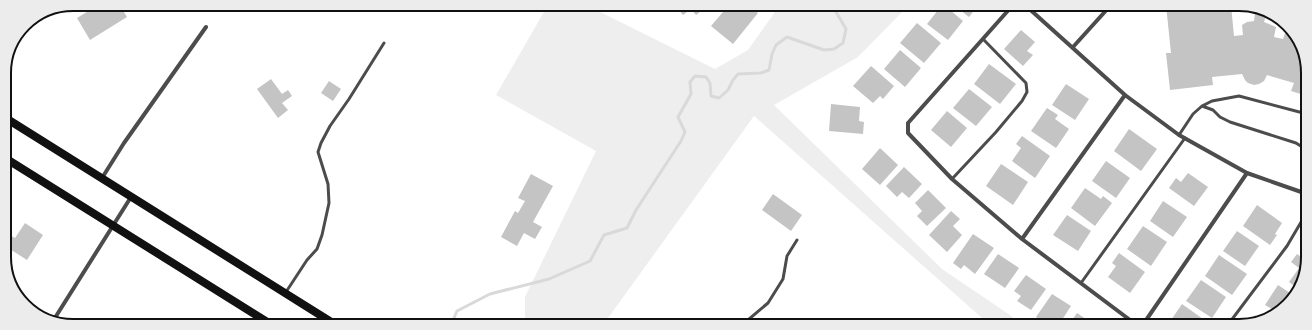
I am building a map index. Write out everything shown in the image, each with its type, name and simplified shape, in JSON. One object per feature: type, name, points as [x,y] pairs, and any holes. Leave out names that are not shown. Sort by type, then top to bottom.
[{"type":"main road","points":[[11,121],[326,319]]},
{"type":"main road","points":[[11,162],[262,319]]},
{"type":"street","points":[[1008,11],[908,123],[908,133],[952,179],[1022,240],[1129,319]]},
{"type":"street","points":[[1032,11],[1125,95],[1179,135],[1247,173],[1301,192]]},
{"type":"street","points":[[1073,48],[1106,11]]},
{"type":"street","points":[[102,178],[124,143],[206,27]]},
{"type":"street","points":[[1022,240],[1125,95]]},
{"type":"street","points":[[1147,319],[1247,173]]},
{"type":"street","points":[[56,316],[131,197]]},
{"type":"lane","points":[[952,179],[996,132],[1022,101],[1027,92],[1026,83],[982,39]]},
{"type":"lane","points":[[285,293],[307,260],[317,249],[322,235],[329,203],[328,184],[318,152],[321,142],[384,43]]},
{"type":"lane","points":[[1179,135],[1193,114],[1202,106],[1212,101],[1239,96],[1301,112]]},
{"type":"lane","points":[[1202,106],[1213,110],[1220,117],[1230,122],[1296,143],[1301,146]]},
{"type":"lane","points":[[1081,283],[1185,138]]},
{"type":"lane","points":[[1232,319],[1287,246],[1301,222]]},
{"type":"lane","points":[[749,319],[768,303],[783,279],[787,256],[797,240]]},
{"type":"shaded area","points":[[545,11],[598,11],[715,69],[748,50],[776,11],[903,11],[858,57],[774,105],[942,269],[1015,319],[983,319],[754,116],[607,319],[525,319],[525,297],[596,151],[496,95]]},
{"type":"building","points":[[88,11],[123,11],[127,17],[90,40],[77,18]]},
{"type":"building","points":[[680,11],[688,11],[683,15]]},
{"type":"building","points":[[693,11],[701,11],[696,15]]},
{"type":"building","points":[[724,11],[755,11],[758,13],[733,44],[711,26]]},
{"type":"building","points":[[937,11],[951,11],[963,21],[948,40],[927,24]]},
{"type":"building","points":[[962,11],[974,11],[969,17]]},
{"type":"building","points":[[1167,11],[1232,11],[1234,36],[1243,35],[1242,25],[1247,22],[1254,21],[1255,13],[1259,14],[1266,16],[1264,22],[1276,27],[1274,37],[1283,39],[1285,32],[1295,45],[1300,61],[1301,94],[1291,91],[1294,83],[1267,75],[1264,81],[1254,85],[1248,83],[1242,74],[1212,77],[1213,85],[1170,90],[1166,53],[1171,53]]},
{"type":"building","points":[[917,23],[941,43],[924,63],[900,43]]},
{"type":"building","points":[[1021,30],[1035,42],[1027,51],[1033,55],[1023,66],[1004,49]]},
{"type":"building","points":[[900,50],[921,68],[905,87],[884,69]]},
{"type":"building","points":[[989,64],[1016,84],[1000,104],[974,84]]},
{"type":"building","points":[[871,66],[894,86],[883,99],[880,96],[873,103],[853,86]]},
{"type":"building","points":[[271,79],[282,94],[288,90],[292,96],[282,103],[288,110],[278,118],[257,89]]},
{"type":"building","points":[[329,81],[341,89],[333,101],[321,93]]},
{"type":"building","points":[[1066,84],[1089,99],[1075,120],[1052,105]]},
{"type":"building","points":[[969,89],[992,107],[976,126],[953,108]]},
{"type":"building","points":[[831,104],[860,107],[859,121],[864,122],[863,134],[829,131]]},
{"type":"building","points":[[1047,108],[1058,115],[1055,119],[1069,129],[1056,148],[1031,131]]},
{"type":"building","points":[[947,111],[967,128],[951,147],[931,130]]},
{"type":"building","points":[[1129,129],[1157,149],[1141,171],[1114,151]]},
{"type":"building","points":[[1022,136],[1050,156],[1035,178],[1012,161],[1021,148],[1016,144]]},
{"type":"building","points":[[880,148],[898,165],[880,185],[862,169]]},
{"type":"building","points":[[1106,161],[1130,178],[1116,198],[1092,181]]},
{"type":"building","points":[[1001,164],[1028,182],[1013,205],[986,186]]},
{"type":"building","points":[[904,167],[922,184],[909,198],[902,192],[897,197],[886,186]]},
{"type":"building","points":[[1188,173],[1208,187],[1194,206],[1169,188],[1176,178],[1181,182]]},
{"type":"building","points":[[531,174],[553,186],[533,222],[542,227],[535,239],[524,233],[517,246],[501,237],[515,211],[518,213],[525,201],[518,198]]},
{"type":"building","points":[[1085,188],[1101,199],[1103,196],[1112,203],[1095,226],[1071,208]]},
{"type":"building","points":[[928,190],[946,208],[927,226],[917,216],[922,211],[915,203]]},
{"type":"building","points":[[773,194],[802,215],[791,231],[762,210]]},
{"type":"building","points":[[1163,201],[1187,217],[1173,237],[1150,221]]},
{"type":"building","points":[[1257,205],[1282,223],[1275,234],[1277,235],[1270,245],[1243,226]]},
{"type":"building","points":[[951,211],[960,219],[953,226],[962,235],[947,252],[929,235]]},
{"type":"building","points":[[1067,215],[1091,231],[1078,251],[1053,235]]},
{"type":"building","points":[[25,223],[43,235],[27,260],[11,250],[11,236],[15,238]]},
{"type":"building","points":[[1143,226],[1167,242],[1151,266],[1127,249]]},
{"type":"building","points":[[1237,231],[1259,246],[1245,266],[1223,251]]},
{"type":"building","points":[[973,234],[994,248],[975,274],[964,265],[961,269],[953,263]]},
{"type":"building","points":[[1119,253],[1145,272],[1130,293],[1108,277],[1116,266],[1112,263]]},
{"type":"building","points":[[998,254],[1019,268],[1005,288],[984,274]]},
{"type":"building","points":[[1297,254],[1301,257],[1300,269],[1294,286],[1289,282],[1299,268],[1291,262]]},
{"type":"building","points":[[1219,255],[1247,274],[1232,295],[1205,276]]},
{"type":"building","points":[[1026,275],[1046,289],[1031,310],[1017,301],[1021,296],[1014,291]]},
{"type":"building","points":[[1201,280],[1226,297],[1212,318],[1186,301]]},
{"type":"building","points":[[1278,285],[1290,293],[1274,309],[1265,305]]},
{"type":"building","points":[[1052,294],[1071,306],[1063,319],[1039,319],[1036,317]]},
{"type":"building","points":[[1182,304],[1203,319],[1172,319]]},
{"type":"building","points":[[1077,313],[1086,319],[1073,319]]},
{"type":"waterway","points":[[454,319],[457,311],[490,294],[549,279],[590,261],[604,235],[627,228],[636,210],[681,141],[685,132],[678,117],[691,94],[690,82],[695,76],[706,77],[710,83],[711,96],[719,98],[728,90],[738,74],[761,73],[769,70],[772,54],[776,45],[787,37],[824,50],[834,49],[843,43],[846,29],[836,11]]}]
